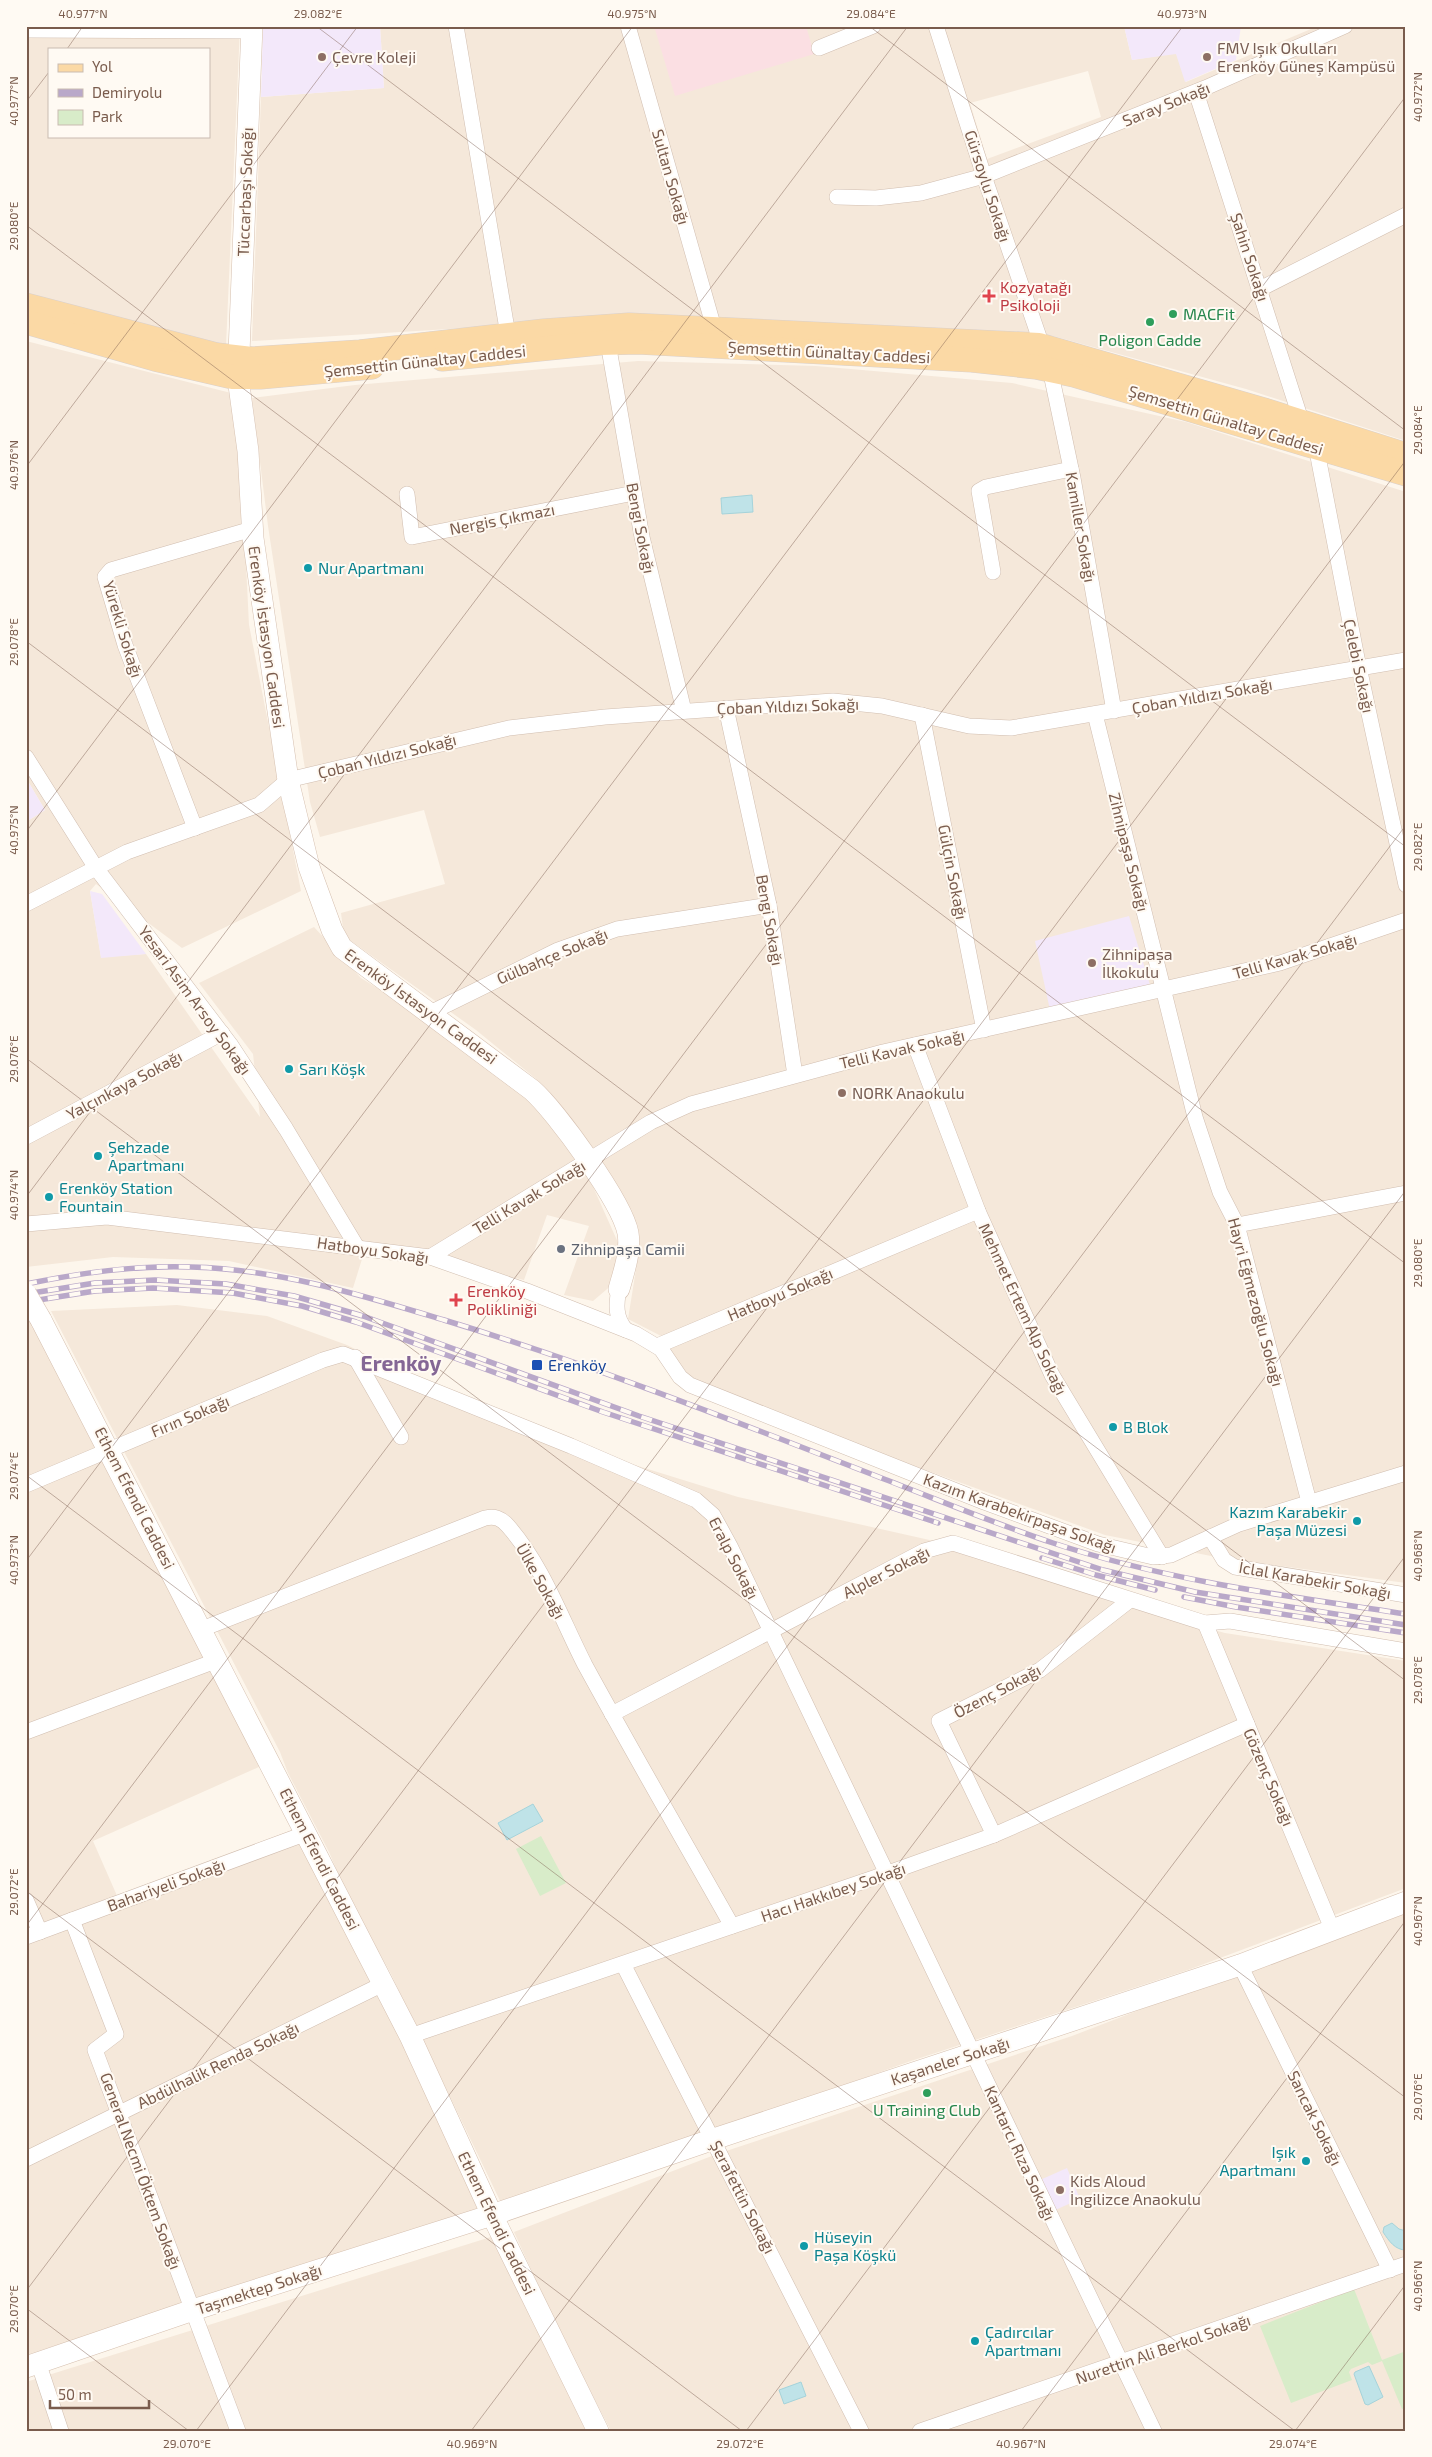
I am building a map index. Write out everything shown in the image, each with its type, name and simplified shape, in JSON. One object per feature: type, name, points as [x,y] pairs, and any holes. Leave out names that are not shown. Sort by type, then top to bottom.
[{"type":"main road","name":"Şemsettin Günaltay Caddesi","points":[[26,305],[217,355],[238,368],[508,335],[619,325],[1042,345],[1406,455]]},
{"type":"main road","name":"Şemsettin Günaltay Caddesi","points":[[26,322],[163,361],[238,368],[354,369],[608,343],[650,342],[979,361],[1050,369],[1406,474]]},
{"type":"street","points":[[456,26],[508,335]]},
{"type":"street","name":"Sultan Sokağı","points":[[628,26],[714,328]]},
{"type":"street","points":[[819,48],[873,26]]},
{"type":"street","name":"Gürsoylu Sokağı","points":[[936,26],[984,176],[1042,345]]},
{"type":"street","name":"Saray Sokağı","points":[[837,197],[876,198],[921,193],[984,176],[1196,92],[1345,26]]},
{"type":"street","points":[[26,30],[252,29]]},
{"type":"street","name":"Tüccarbaşı Sokağı","points":[[238,368],[252,29]]},
{"type":"street","name":"Şahin Sokağı","points":[[1196,92],[1302,423]]},
{"type":"street","points":[[1260,289],[1406,215]]},
{"type":"street","name":"Bengi Sokağı","points":[[608,343],[651,581],[684,711]]},
{"type":"street","name":"Kamiller Sokağı","points":[[1042,345],[1050,369],[1071,469],[1114,711]]},
{"type":"street","name":"Erenköy İstasyon Caddesi","points":[[238,368],[248,456],[252,529],[260,597],[288,780],[310,867],[338,944],[351,956],[539,1095],[588,1161],[618,1209],[628,1230],[628,1253],[619,1289],[606,1307],[590,1315]]},
{"type":"street","points":[[1314,446],[1320,435],[1336,434]]},
{"type":"street","name":"Çelebi Sokağı","points":[[1314,446],[1406,885]]},
{"type":"street","points":[[993,572],[980,490],[986,487],[1071,469]]},
{"type":"street","name":"Nergis Çıkmazı","points":[[406,494],[412,537],[634,493]]},
{"type":"street","name":"Yürekli Sokağı","points":[[195,828],[125,645],[105,576],[111,570],[252,529]]},
{"type":"street","name":"Çoban Yıldızı Sokağı","points":[[288,780],[509,728],[555,721],[726,708],[843,702],[868,704],[969,726],[1006,728],[1406,660]]},
{"type":"street","name":"Bengi Sokağı","points":[[726,708],[768,905],[795,1075]]},
{"type":"street","name":"Zihnipaşa Sokağı","points":[[1095,714],[1163,990]]},
{"type":"street","name":"Gülçin Sokağı","points":[[922,715],[984,1030]]},
{"type":"street","name":"Yesari Asim Arsoy Sokağı","points":[[26,757],[96,868],[222,1033],[280,1120],[357,1247]]},
{"type":"street","points":[[26,904],[137,848],[259,805],[288,780]]},
{"type":"street","points":[[259,805],[294,806]]},
{"type":"street","name":"Gülbahçe Sokağı","points":[[430,1013],[558,950],[617,929],[768,905]]},
{"type":"street","name":"Telli Kavak Sokağı","points":[[430,1257],[651,1122],[684,1107],[795,1075],[915,1045],[1163,990],[1301,957],[1406,920]]},
{"type":"street","name":"Hayri Eğmezoğlu Sokağı","points":[[1163,990],[1200,1133],[1220,1192],[1237,1225],[1309,1502]]},
{"type":"street","name":"Yalçınkaya Sokağı","points":[[26,1137],[222,1033]]},
{"type":"street","name":"Mehmet Ertem Alp Sokağı","points":[[915,1045],[978,1211],[1059,1389],[1162,1557]]},
{"type":"street","points":[[1237,1225],[1406,1193]]},
{"type":"street","name":"Hatboyu Sokağı","points":[[26,1224],[106,1217],[430,1257],[590,1315],[626,1330],[656,1346],[978,1211]]},
{"type":"street","points":[[619,1289],[617,1312],[619,1321],[626,1330]]},
{"type":"street","name":"Ethem Efendi Caddesi","points":[[26,1294],[42,1320],[110,1449],[410,2036],[492,2215],[598,2431]]},
{"type":"street","name":"Kazım Karabekirpaşa Sokağı","points":[[656,1346],[668,1358],[680,1377],[690,1385],[984,1502],[1105,1546],[1146,1556],[1162,1557],[1176,1554],[1239,1524],[1406,1473]]},
{"type":"street","name":"Fırın Sokağı","points":[[26,1485],[332,1357],[343,1354],[355,1357]]},
{"type":"street","points":[[355,1357],[401,1437]]},
{"type":"street","name":"Eralp Sokağı","points":[[355,1357],[680,1492],[704,1505],[719,1526],[888,1873]]},
{"type":"street","name":"Ülke Sokağı","points":[[202,1629],[485,1518],[495,1517],[509,1526],[536,1566],[612,1714],[732,1926]]},
{"type":"street","name":"İclal Karabekir Sokağı","points":[[1210,1537],[1224,1560],[1235,1567],[1406,1595]]},
{"type":"street","name":"Alpler Sokağı","points":[[612,1714],[924,1551],[953,1543],[965,1545],[1205,1623]]},
{"type":"street","name":"Özenç Sokağı","points":[[994,1835],[939,1721],[1040,1670],[1130,1600]]},
{"type":"street","points":[[1205,1623],[1230,1621],[1406,1651]]},
{"type":"street","name":"Gözenç Sokağı","points":[[1205,1623],[1334,1931]]},
{"type":"street","points":[[26,1732],[218,1660]]},
{"type":"street","name":"Hacı Hakkıbey Sokağı","points":[[410,2036],[994,1835],[1247,1724]]},
{"type":"street","name":"Bahariyeli Sokağı","points":[[33,1935],[307,1833]]},
{"type":"street","name":"Kantarcı Rıza Sokağı","points":[[888,1873],[1154,2431]]},
{"type":"street","points":[[26,1900],[33,1935]]},
{"type":"street","name":"Kaşaneler Sokağı","points":[[492,2215],[714,2139],[1240,1965],[1334,1931],[1406,1902]]},
{"type":"street","name":"General Necmi Öktem Sokağı","points":[[72,1920],[116,2034],[96,2050],[238,2431]]},
{"type":"street","name":"Şerafettin Sokağı","points":[[623,1964],[714,2139],[861,2431]]},
{"type":"street","name":"Sancak Sokağı","points":[[1240,1965],[1390,2270]]},
{"type":"street","name":"Abdülhalik Renda Sokağı","points":[[26,2159],[383,1984]]},
{"type":"street","name":"Taşmektep Sokağı","points":[[32,2364],[193,2310],[492,2215]]},
{"type":"street","name":"Nurettin Ali Berkol Sokağı","points":[[920,2431],[1406,2264]]},
{"type":"street","points":[[32,2364],[61,2431]]},
{"type":"shaded area","points":[[26,26],[240,26],[226,346],[26,297]]},
{"type":"shaded area","name":"Çevre Koleji","points":[[263,26],[380,26],[384,88],[261,97]]},
{"type":"shaded area","points":[[380,26],[1124,26],[1132,60],[1176,53],[1186,82],[1318,26],[1406,26],[1406,441],[1246,389],[1053,336],[735,318],[643,317],[252,341],[261,97],[384,88]],"holes":[[[1088,71],[1101,117],[987,159],[970,103]]]},
{"type":"shaded area","points":[[654,26],[806,26],[814,54],[675,96]]},
{"type":"shaded area","name":"FMV Işık Okulları Erenköy Güneş Kampüsü","points":[[1124,26],[1241,26],[1236,60],[1185,82],[1176,54],[1132,60]]},
{"type":"shaded area","points":[[26,341],[231,393],[241,462],[249,625],[301,891],[182,948],[96,884],[90,891],[101,957],[146,954],[260,1117],[253,1054],[199,983],[314,927],[361,978],[494,1061],[553,1126],[586,1171],[620,1247],[613,1284],[593,1301],[564,1295],[589,1226],[547,1215],[524,1280],[367,1243],[353,1288],[229,1261],[113,1257],[26,1267],[26,822],[45,810],[26,778]]},
{"type":"shaded area","points":[[638,361],[816,366],[1012,383],[1186,422],[1406,492],[1406,1583],[1216,1557],[1105,1535],[865,1448],[687,1377],[663,1337],[628,1319],[638,1257],[632,1223],[592,1153],[535,1078],[476,1030],[344,936],[341,913],[445,884],[424,810],[320,837],[310,802],[268,526],[252,398],[355,385]]},
{"type":"shaded area","points":[[26,778],[45,810],[26,822]]},
{"type":"shaded area","points":[[90,891],[102,894],[146,954],[101,958]]},
{"type":"shaded area","name":"Zihnipaşa İlkokulu","points":[[1129,916],[1150,985],[1050,1010],[1035,941]]},
{"type":"shaded area","points":[[177,1305],[267,1316],[347,1345],[509,1426],[738,1497],[934,1541],[1111,1602],[1225,1633],[1406,1661],[1406,1888],[1188,1970],[908,2062],[504,2209],[391,1974],[345,1890],[329,1852],[288,1773],[280,1752],[51,1311]]},
{"type":"shaded area","points":[[26,1313],[261,1766],[93,1841],[118,1898],[294,1829],[363,1961],[481,2209],[26,2355]]},
{"type":"shaded area","points":[[1406,1907],[1406,2431],[611,2431],[561,2335],[514,2232],[717,2154],[1072,2036]]},
{"type":"shaded area","name":"Kids Aloud İngilizce Anaokulu","points":[[1067,2168],[1080,2199],[1053,2211],[1040,2180]]},
{"type":"shaded area","points":[[494,2236],[586,2431],[26,2431],[26,2382]]},
{"type":"green space","points":[[541,1836],[566,1883],[540,1896],[516,1849]]},
{"type":"green space","points":[[1354,2289],[1382,2360],[1406,2351],[1406,2408],[1402,2409],[1382,2361],[1372,2365],[1368,2362],[1351,2369],[1349,2372],[1352,2380],[1291,2403],[1260,2326]]},
{"type":"water","points":[[752,495],[753,512],[722,514],[721,498]]},
{"type":"water","points":[[533,1804],[543,1821],[507,1840],[498,1823]]},
{"type":"water","points":[[1392,2223],[1399,2229],[1406,2231],[1406,2250],[1395,2247],[1383,2232],[1384,2227]]},
{"type":"water","points":[[1369,2366],[1383,2397],[1368,2405],[1365,2404],[1354,2374]]},
{"type":"water","points":[[801,2382],[806,2396],[784,2404],[779,2390]]},
{"type":"railway","points":[[26,1284],[108,1271],[149,1267],[191,1267],[256,1273],[319,1285],[500,1337],[610,1375],[1053,1543],[1140,1568],[1228,1586],[1406,1614]]},
{"type":"railway","points":[[26,1294],[95,1283],[155,1280],[226,1284],[294,1296],[363,1316],[639,1416],[1103,1570],[1195,1592],[1406,1625]]},
{"type":"railway","points":[[26,1302],[95,1291],[153,1288],[233,1293],[302,1306],[356,1322],[603,1412],[938,1523]]},
{"type":"railway","points":[[1042,1558],[1096,1575],[1155,1590]]},
{"type":"railway","points":[[1184,1597],[1236,1607],[1406,1633]]},
{"type":"place","name":"Çevre Koleji","points":[[322,57]]},
{"type":"place","name":"FMV Işık Okulları Erenköy Güneş Kampüsü","points":[[1207,57]]},
{"type":"place","name":"Kozyatağı Psikoloji","points":[[989,296]]},
{"type":"place","name":"MACFit","points":[[1173,314]]},
{"type":"place","name":"Poligon Cadde","points":[[1150,322]]},
{"type":"place","name":"Nur Apartmanı","points":[[308,568]]},
{"type":"place","name":"Zihnipaşa İlkokulu","points":[[1092,963]]},
{"type":"place","name":"Sarı Köşk","points":[[289,1069]]},
{"type":"place","name":"NORK Anaokulu","points":[[842,1093]]},
{"type":"place","name":"Şehzade Apartmanı","points":[[98,1156]]},
{"type":"place","name":"Erenköy Station Fountain","points":[[49,1197]]},
{"type":"place","name":"Zihnipaşa Camii","points":[[561,1249]]},
{"type":"place","name":"Erenköy Polikliniği","points":[[456,1300]]},
{"type":"place","name":"Erenköy","points":[[537,1365]]},
{"type":"place","name":"B Blok","points":[[1113,1427]]},
{"type":"place","name":"Kazım Karabekir Paşa Müzesi","points":[[1357,1521]]},
{"type":"place","name":"U Training Club","points":[[927,2093]]},
{"type":"place","name":"Işık Apartmanı","points":[[1306,2161]]},
{"type":"place","name":"Kids Aloud İngilizce Anaokulu","points":[[1060,2190]]},
{"type":"place","name":"Hüseyin Paşa Köşkü","points":[[804,2246]]},
{"type":"place","name":"Çadırcılar Apartmanı","points":[[975,2341]]},
{"type":"district","name":"Erenköy","points":[[401,1364]]}]
